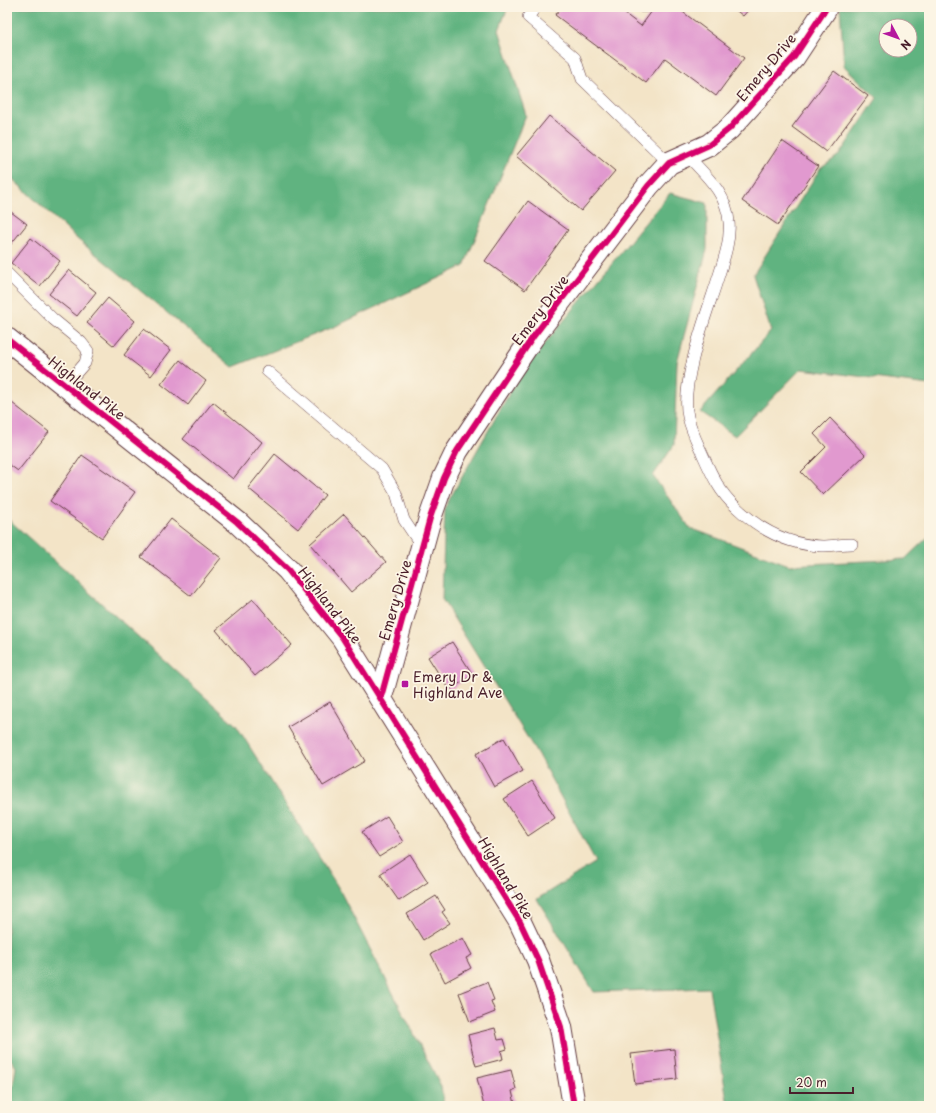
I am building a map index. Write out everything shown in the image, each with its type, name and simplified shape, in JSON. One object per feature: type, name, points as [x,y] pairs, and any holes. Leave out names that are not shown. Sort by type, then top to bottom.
[{"type":"street","name":"Emery Drive","points":[[381,697],[430,518],[444,478],[457,451],[533,337],[648,186],[678,159],[709,145],[728,129],[794,57],[825,10],[825,7]]},
{"type":"street","name":"Highland Pike","points":[[7,339],[237,522],[288,570],[342,637],[381,697],[520,922],[538,960],[561,1027],[574,1106]]},
{"type":"lane","points":[[536,7],[528,17],[575,58],[582,79],[678,159],[718,189],[726,205],[729,223],[726,253],[694,357],[687,391],[688,416],[693,434],[716,483],[730,502],[752,522],[771,534],[792,542],[821,546],[852,544]]},
{"type":"lane","points":[[7,273],[53,319],[81,342],[88,351],[85,363],[66,386]]},
{"type":"lane","points":[[267,371],[382,469],[396,493],[404,520],[422,548]]},
{"type":"green space","points":[[7,7],[508,7],[499,30],[526,115],[464,266],[334,327],[233,367],[76,238],[7,174]]},
{"type":"green space","points":[[840,7],[929,7],[929,385],[801,369],[735,436],[700,412],[771,331],[753,275],[820,169],[839,155],[877,98],[844,66]]},
{"type":"green space","points":[[670,193],[707,203],[707,250],[677,362],[674,445],[653,476],[690,528],[789,565],[905,559],[929,536],[929,1106],[728,1106],[709,988],[594,992],[537,899],[596,862],[537,753],[442,599],[445,507],[522,371]]},
{"type":"green space","points":[[7,518],[236,725],[338,887],[441,1086],[444,1106],[10,1106],[16,1067],[7,1054]]},
{"type":"building","points":[[562,7],[616,7],[641,26],[655,7],[676,7],[744,58],[716,96],[665,58],[646,83],[555,15]]},
{"type":"building","points":[[732,7],[751,7],[743,16]]},
{"type":"building","points":[[834,71],[868,96],[826,152],[792,127]]},
{"type":"building","points":[[549,116],[615,171],[581,211],[516,156]]},
{"type":"building","points":[[782,141],[818,166],[778,225],[742,201]]},
{"type":"building","points":[[528,201],[568,230],[525,290],[485,261]]},
{"type":"building","points":[[7,209],[27,224],[7,249]]},
{"type":"building","points":[[31,238],[60,261],[40,286],[11,263]]},
{"type":"building","points":[[69,270],[96,292],[77,316],[49,294]]},
{"type":"building","points":[[108,298],[135,321],[114,346],[87,323]]},
{"type":"building","points":[[144,329],[171,350],[151,376],[124,355]]},
{"type":"building","points":[[180,360],[206,381],[188,405],[161,384]]},
{"type":"building","points":[[7,399],[49,432],[18,471],[7,463]]},
{"type":"building","points":[[213,402],[262,442],[233,479],[183,439]]},
{"type":"building","points":[[830,418],[865,455],[823,495],[801,472],[826,447],[814,434]]},
{"type":"building","points":[[275,454],[325,495],[298,529],[248,488]]},
{"type":"building","points":[[82,455],[135,492],[102,538],[50,501]]},
{"type":"building","points":[[344,514],[386,562],[351,592],[310,544]]},
{"type":"building","points":[[171,519],[221,558],[191,596],[141,557]]},
{"type":"building","points":[[253,599],[292,645],[255,676],[216,630]]},
{"type":"building","points":[[452,642],[473,675],[449,690],[428,657]]},
{"type":"building","points":[[330,702],[365,761],[323,786],[288,727]]},
{"type":"building","points":[[504,738],[523,771],[494,787],[476,754]]},
{"type":"building","points":[[532,781],[555,818],[528,836],[504,799]]},
{"type":"building","points":[[387,816],[403,842],[379,857],[362,832]]},
{"type":"building","points":[[410,854],[428,882],[399,901],[380,874]]},
{"type":"building","points":[[436,896],[445,910],[442,912],[450,923],[423,940],[407,914]]},
{"type":"building","points":[[463,938],[472,955],[466,958],[471,968],[445,982],[431,954]]},
{"type":"building","points":[[487,982],[494,1000],[491,1001],[495,1012],[470,1022],[459,993]]},
{"type":"building","points":[[495,1028],[498,1040],[504,1039],[507,1049],[501,1051],[503,1059],[476,1066],[468,1035]]},
{"type":"building","points":[[674,1049],[677,1079],[635,1084],[631,1054]]},
{"type":"building","points":[[511,1070],[516,1089],[512,1091],[515,1104],[506,1106],[484,1106],[477,1078]]},
{"type":"cycle path","points":[[381,697],[430,518],[444,478],[457,451],[533,337],[648,186],[669,163],[709,145],[729,129],[794,57],[825,10],[825,7]]},
{"type":"cycle path","points":[[7,339],[237,522],[288,570],[342,637],[520,922],[538,960],[561,1027],[574,1106]]},
{"type":"place","name":"Emery Dr & Highland Ave","points":[[405,684]]}]
